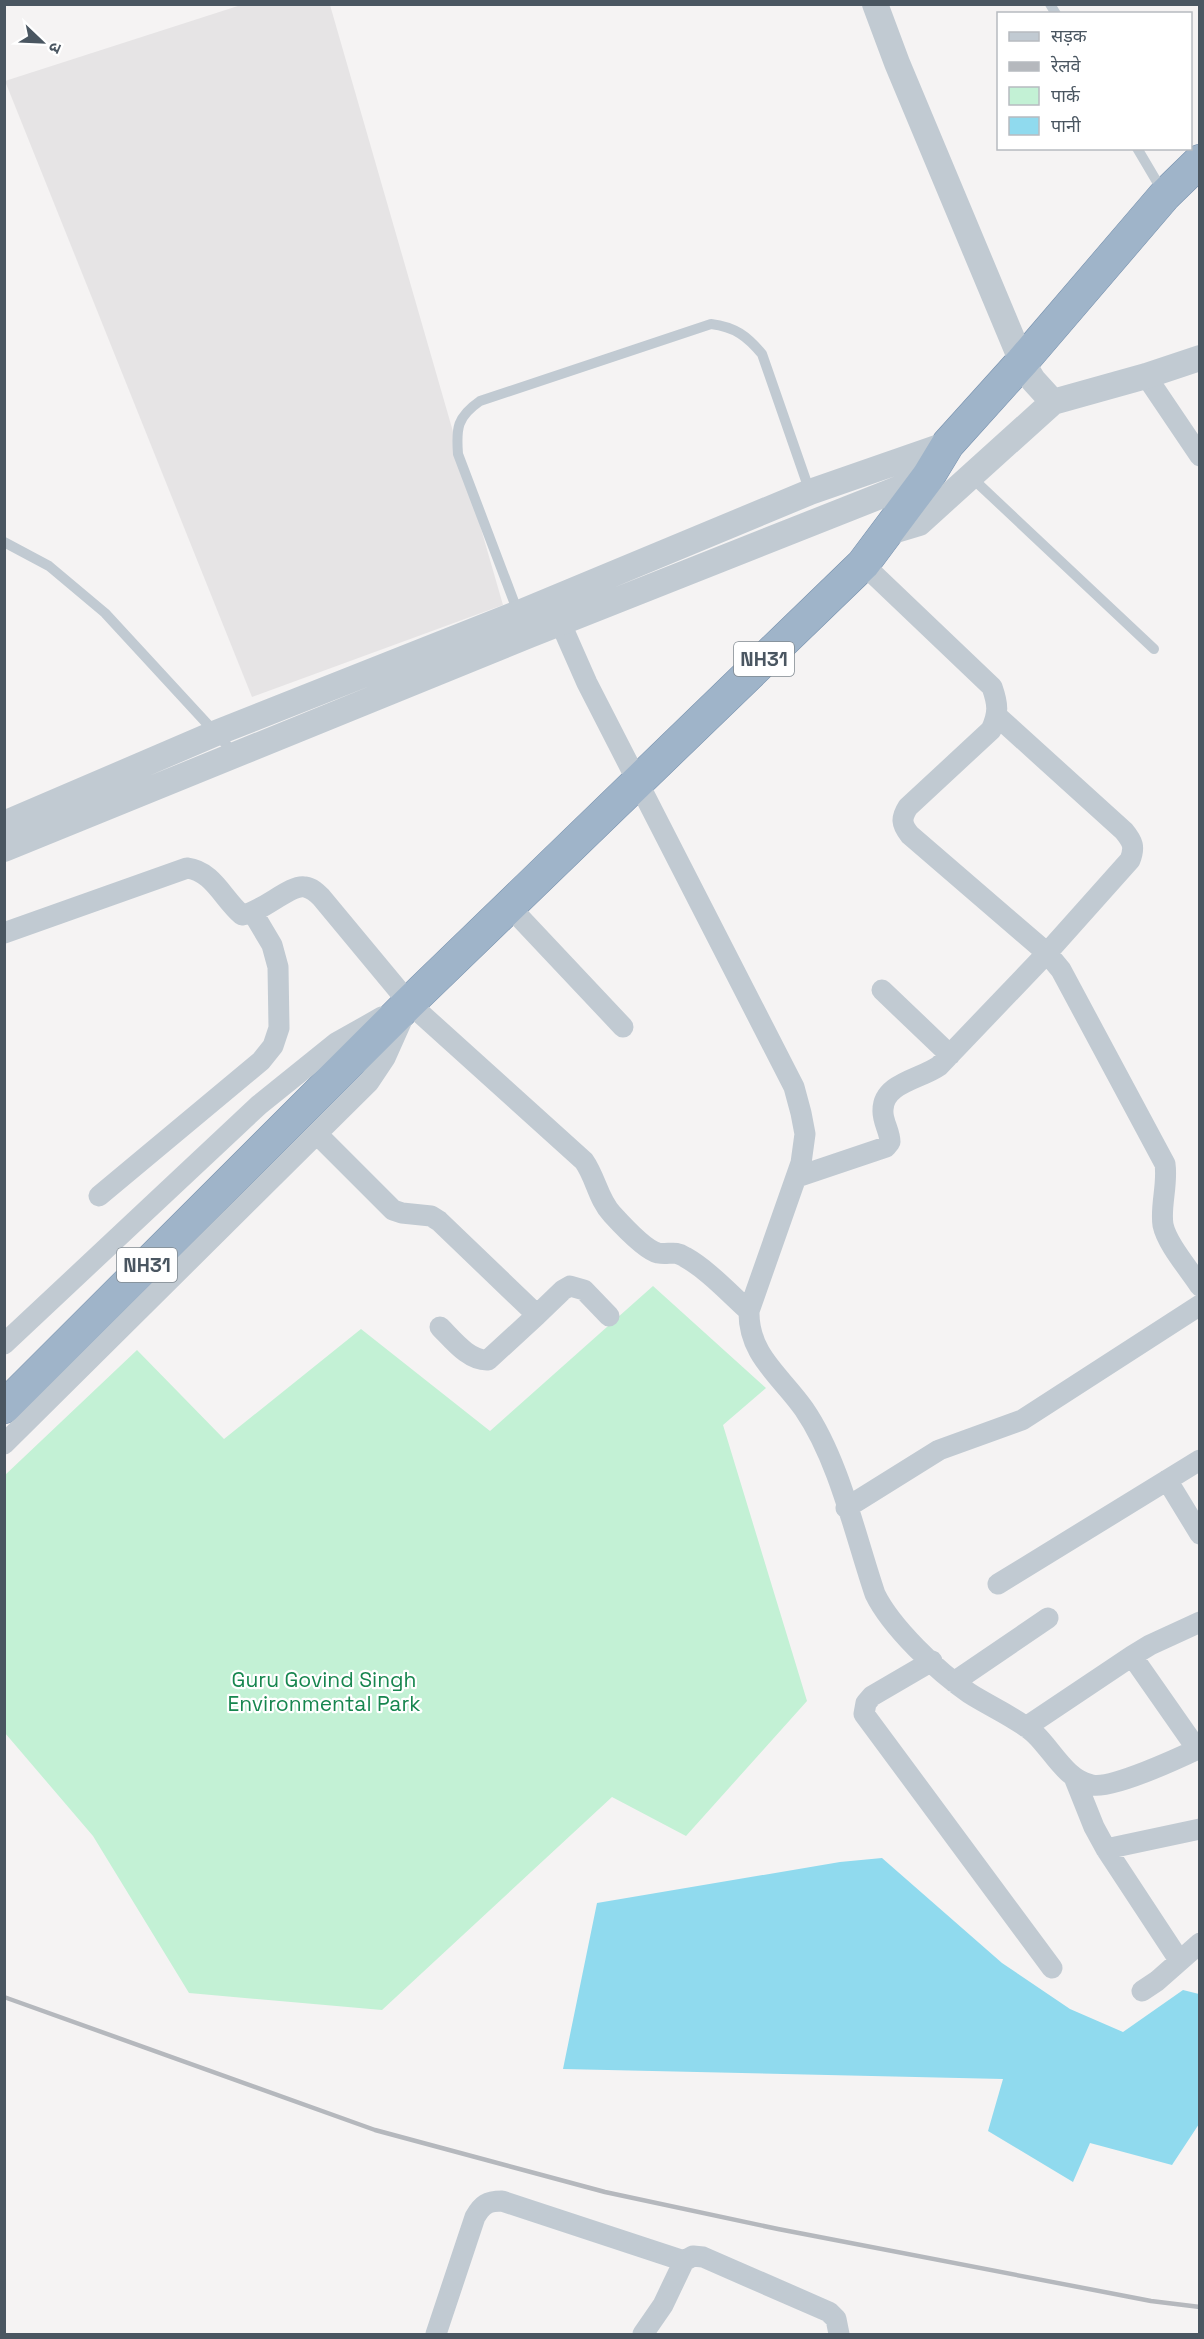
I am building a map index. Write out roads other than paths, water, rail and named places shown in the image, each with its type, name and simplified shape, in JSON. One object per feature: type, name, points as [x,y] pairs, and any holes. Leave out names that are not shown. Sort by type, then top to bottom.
[{"type":"highway","name":"NH31","points":[[4,1407],[303,1128],[409,1003],[863,564],[928,477],[948,444],[1022,362],[1165,195],[1200,161]]},
{"type":"street","points":[[879,6],[901,73],[1022,362],[1033,380],[1053,402]]},
{"type":"street","points":[[889,532],[919,523],[1053,402],[1200,358]]},
{"type":"street","points":[[1146,376],[1200,456]]},
{"type":"street","points":[[4,849],[235,755],[810,492],[948,444]]},
{"type":"street","points":[[4,824],[216,733],[523,624],[561,624],[928,477]]},
{"type":"street","points":[[863,564],[992,687],[998,702],[997,716],[991,730],[908,807],[903,816],[903,826],[910,835],[1047,953],[1061,970],[1165,1164],[1167,1179],[1163,1225],[1168,1237],[1200,1286]]},
{"type":"street","points":[[561,624],[587,682],[794,1087],[805,1134],[797,1177],[749,1311],[749,1324],[758,1351],[803,1408],[827,1450],[874,1594],[882,1609],[894,1624],[954,1682],[1035,1734],[1074,1777],[1094,1827],[1106,1849],[1179,1960]]},
{"type":"street","points":[[797,1177],[886,1147],[890,1142],[890,1132],[882,1113],[886,1095],[894,1088],[931,1072],[950,1055],[1047,953],[1130,860],[1134,850],[1132,841],[997,716]]},
{"type":"street","points":[[4,933],[187,868],[198,870],[208,876],[231,906],[242,915],[254,913],[291,890],[303,886],[312,889],[409,1003],[584,1161],[591,1171],[605,1205],[648,1248],[658,1252],[677,1252],[690,1259],[749,1311]]},
{"type":"street","points":[[510,907],[623,1027]]},
{"type":"street","points":[[99,1196],[261,1061],[273,1046],[279,1028],[278,967],[272,945],[254,913]]},
{"type":"street","points":[[882,990],[950,1055]]},
{"type":"street","points":[[4,1344],[259,1105],[336,1043],[409,1003]]},
{"type":"street","points":[[4,1444],[303,1128],[387,1205],[402,1214],[422,1214],[439,1221],[537,1315]]},
{"type":"street","points":[[440,1328],[471,1356],[480,1360],[488,1360],[570,1286],[584,1290],[609,1316]]},
{"type":"street","points":[[846,1508],[939,1450],[1022,1420],[1200,1305]]},
{"type":"street","points":[[998,1584],[1200,1460]]},
{"type":"street","points":[[1167,1480],[1200,1534]]},
{"type":"street","points":[[954,1682],[1048,1618]]},
{"type":"street","points":[[1026,1727],[1150,1645],[1200,1622]]},
{"type":"street","points":[[1074,1777],[1094,1786],[1105,1785],[1198,1748],[1132,1656]]},
{"type":"street","points":[[932,1661],[872,1696],[866,1703],[864,1713],[1052,1968]]},
{"type":"street","points":[[1106,1849],[1200,1829]]},
{"type":"street","points":[[1142,1991],[1157,1981],[1200,1943]]},
{"type":"street","points":[[436,2334],[475,2217],[482,2206],[491,2201],[502,2201],[684,2261]]},
{"type":"street","points":[[643,2334],[663,2305],[684,2261],[693,2256],[703,2257],[829,2312],[836,2319],[839,2334]]},
{"type":"lane","points":[[1138,150],[1165,195]]},
{"type":"lane","points":[[523,624],[458,454],[456,430],[466,410],[480,400],[711,324],[728,326],[748,337],[762,354],[810,492]]},
{"type":"lane","points":[[971,477],[1154,649]]},
{"type":"lane","points":[[4,542],[49,566],[105,613],[235,755]]},
{"type":"water","points":[[882,1858],[1002,1963],[1070,2009],[1123,2032],[1183,1990],[1199,1994],[1199,2124],[1172,2165],[1090,2143],[1073,2182],[988,2131],[1003,2079],[563,2069],[597,1903],[840,1862]]},
{"type":"railway","points":[[4,1997],[375,2130],[605,2192],[778,2229],[1151,2301],[1200,2307]]},
{"type":"park label","name":"Guru Govind Singh Environmental Park","points":[[324,1692]]}]
